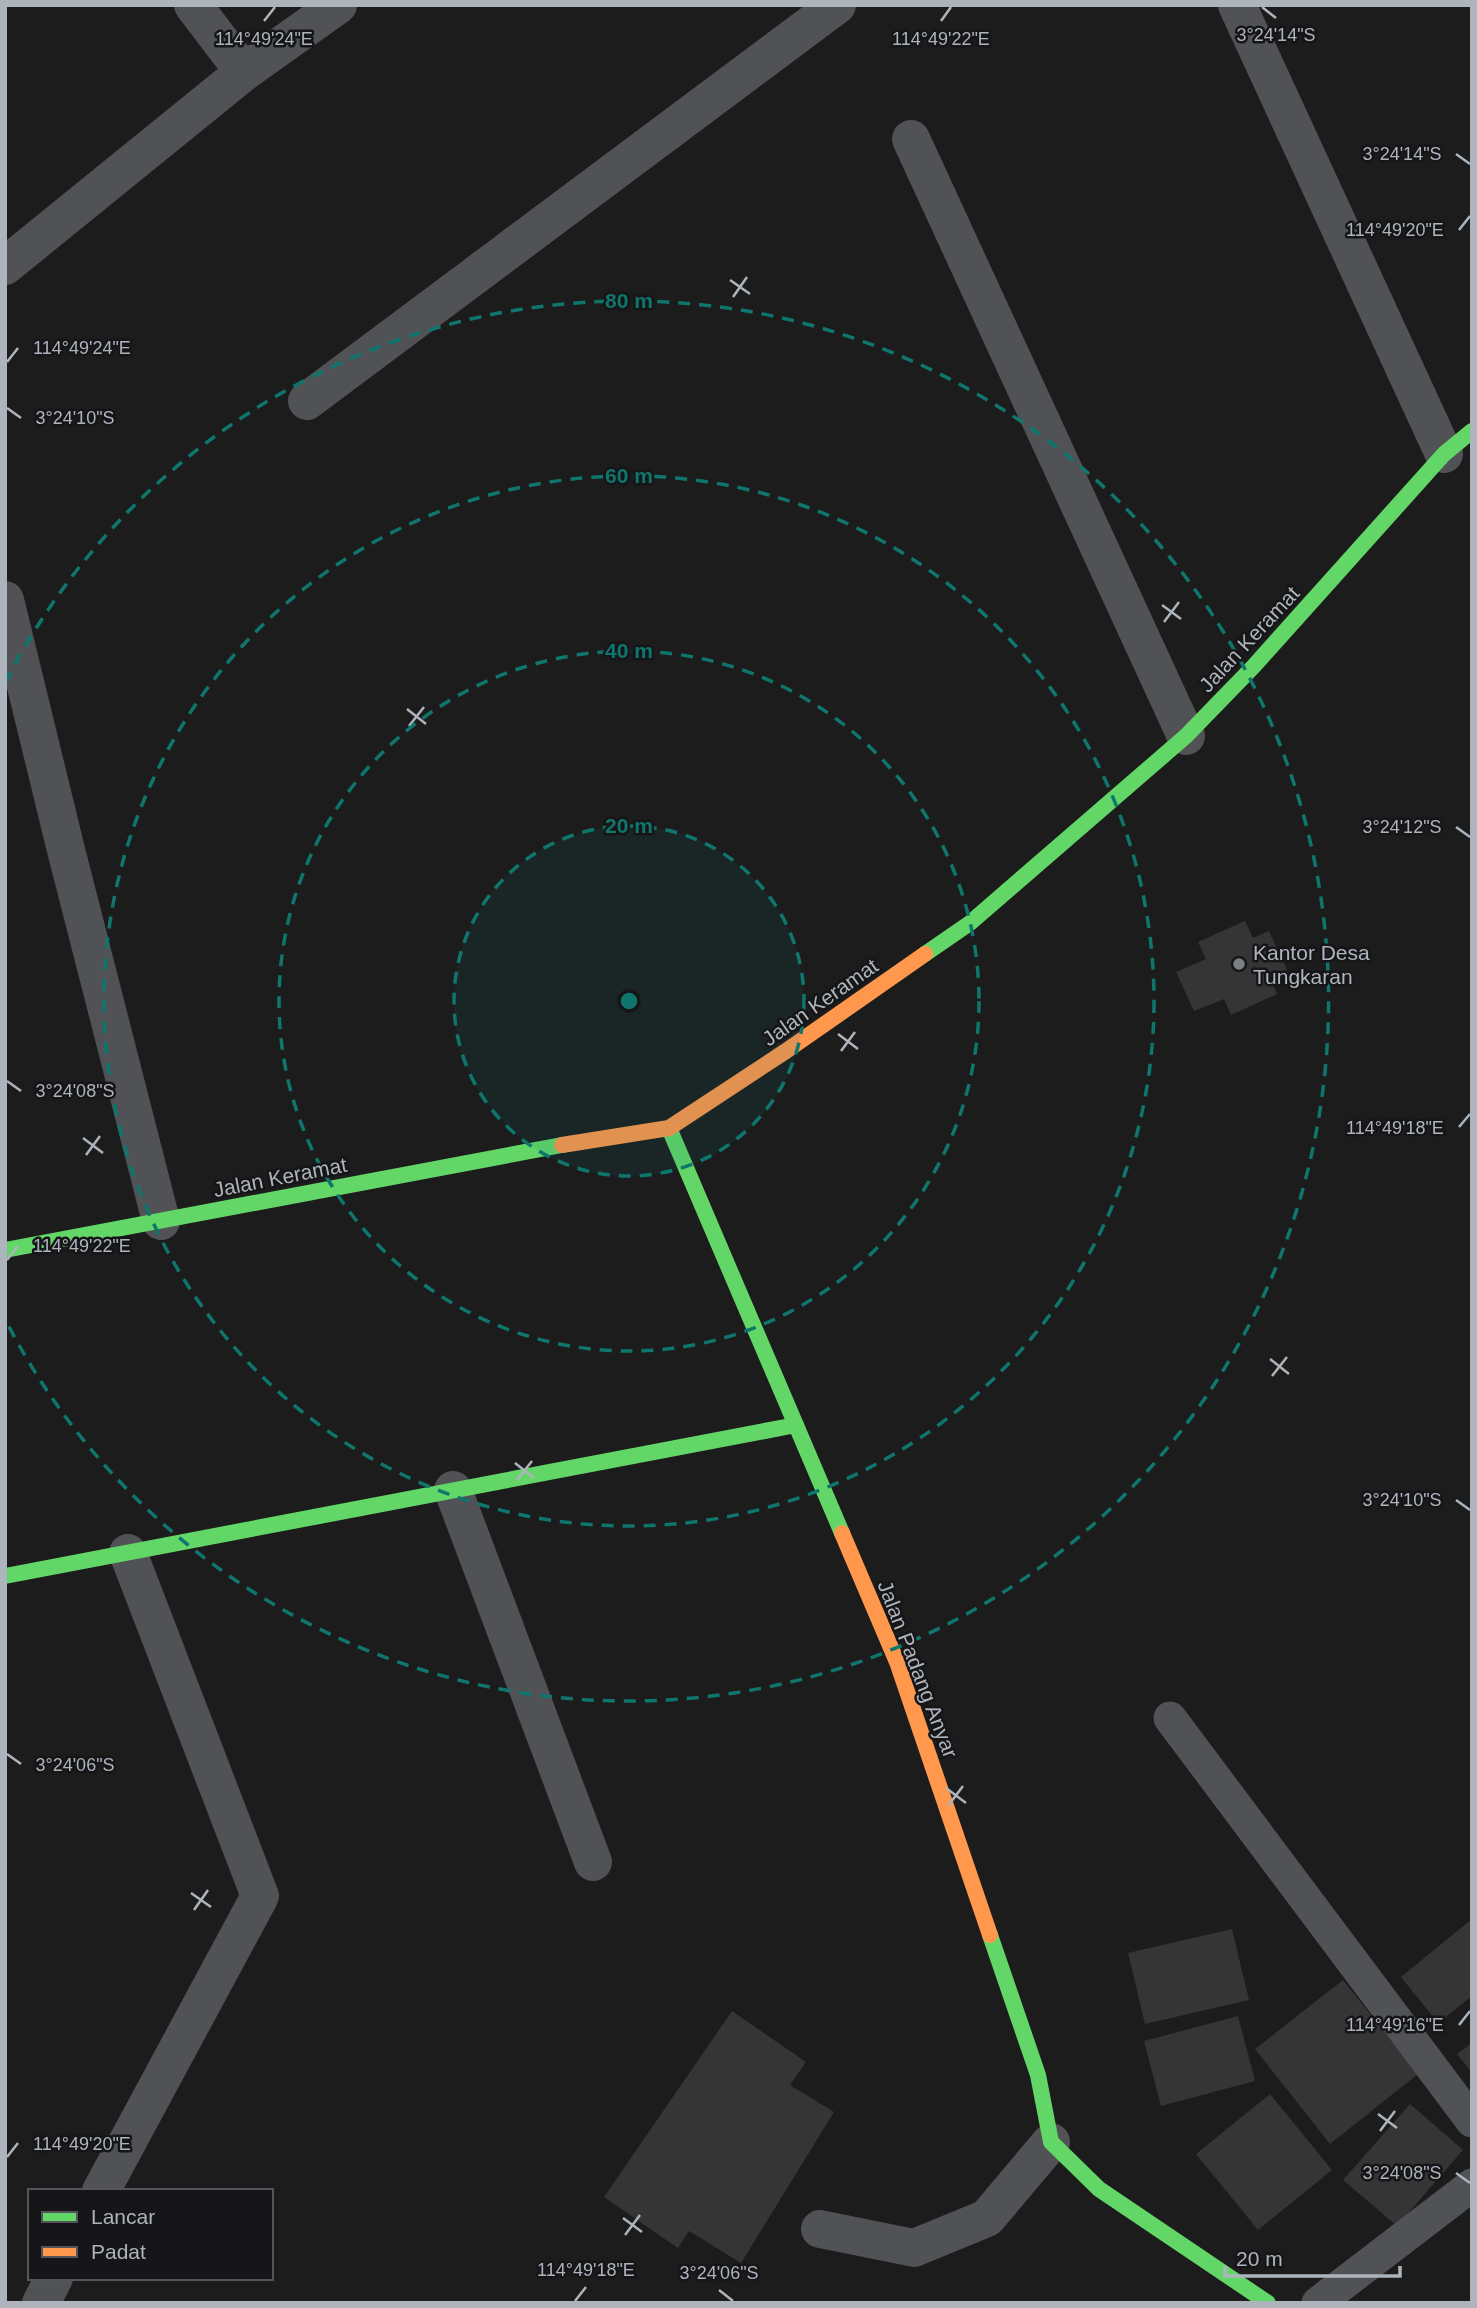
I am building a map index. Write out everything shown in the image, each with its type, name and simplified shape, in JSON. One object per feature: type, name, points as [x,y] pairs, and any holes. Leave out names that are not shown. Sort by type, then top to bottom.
[{"type":"street","points":[[193,5],[244,72]]},
{"type":"street","points":[[5,266],[244,72],[338,5]]},
{"type":"street","points":[[307,401],[837,5]]},
{"type":"street","points":[[1237,5],[1458,443]]},
{"type":"street","points":[[911,139],[1186,736]]},
{"type":"street","name":"Jalan Keramat","points":[[5,1250],[536,1149],[670,1128],[970,923],[1186,736],[1253,667],[1458,443]]},
{"type":"street","points":[[5,600],[12,655],[161,1221]]},
{"type":"street","name":"Jalan Padang Anyar","points":[[670,1128],[897,1662],[1038,2075],[1051,2142]]},
{"type":"street","points":[[5,1576],[796,1424]]},
{"type":"street","points":[[453,1490],[593,1862]]},
{"type":"street","points":[[102,2189],[260,1896],[128,1553]]},
{"type":"street","points":[[820,2229],[914,2248],[987,2218],[1051,2142],[1099,2189],[1268,2303]]},
{"type":"street","points":[[41,2303],[53,2280]]},
{"type":"lane","points":[[1170,1718],[1472,2121]]},
{"type":"lane","points":[[1318,2303],[1472,2185]]},
{"type":"building","name":"Kantor Desa Tungkaran","points":[[1245,921],[1253,938],[1269,931],[1287,970],[1270,978],[1277,994],[1231,1015],[1224,999],[1194,1011],[1176,972],[1206,959],[1198,942]]},
{"type":"building","points":[[1472,1919],[1472,1996],[1438,2023],[1401,1977]]},
{"type":"building","points":[[1232,1929],[1249,2000],[1145,2024],[1128,1953]]},
{"type":"building","points":[[1343,1980],[1418,2074],[1330,2144],[1255,2049]]},
{"type":"building","points":[[732,2011],[806,2062],[790,2085],[834,2112],[741,2263],[689,2231],[678,2248],[604,2197]]},
{"type":"building","points":[[1238,2016],[1255,2081],[1161,2106],[1144,2041]]},
{"type":"building","points":[[1472,2043],[1472,2073],[1457,2054]]},
{"type":"building","points":[[1270,2094],[1332,2170],[1258,2230],[1196,2154]]},
{"type":"building","points":[[1410,2104],[1463,2150],[1397,2226],[1343,2180]]},
{"type":"traffic: fast","points":[[925,954],[970,923],[1186,736],[1253,667],[1444,454],[1472,431]]},
{"type":"traffic: fast","points":[[669,1128],[842,1533]]},
{"type":"traffic: fast","points":[[5,1250],[562,1145]]},
{"type":"traffic: fast","points":[[5,1576],[796,1425]]},
{"type":"traffic: fast","points":[[990,1935],[1038,2075],[1051,2142],[1099,2189],[1268,2303]]},
{"type":"traffic: slow","points":[[562,1145],[669,1128],[925,954]]},
{"type":"traffic: slow","points":[[842,1533],[897,1662],[990,1935]]},
{"type":"place","name":"Kantor Desa Tungkaran","points":[[1239,964]]}]
